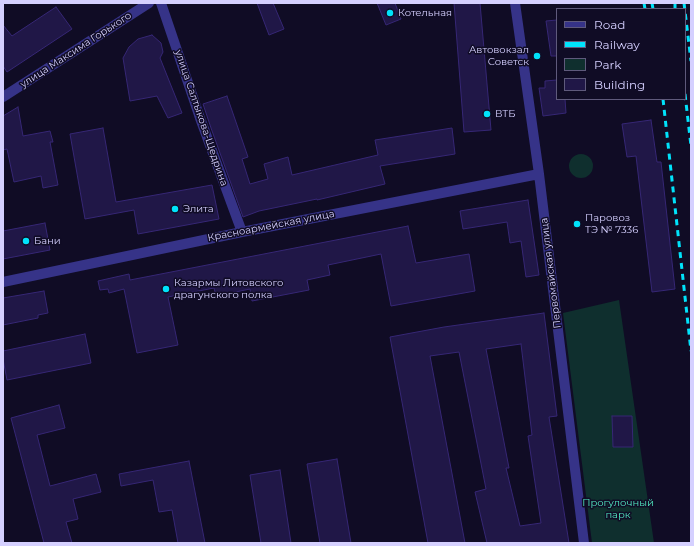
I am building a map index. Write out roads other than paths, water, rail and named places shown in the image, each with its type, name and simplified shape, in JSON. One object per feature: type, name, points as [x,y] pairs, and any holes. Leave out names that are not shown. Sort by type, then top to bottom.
[{"type":"street","name":"улица Максима Горького","points":[[3,97],[149,3]]},
{"type":"street","name":"улица Салтыкова-Щедрина","points":[[161,3],[200,118],[242,232]]},
{"type":"street","name":"Первомайская улица","points":[[515,3],[539,174],[584,543]]},
{"type":"street","name":"Красноармейская улица","points":[[3,282],[242,232],[539,174]]},
{"type":"railway","points":[[644,3],[645,8]]},
{"type":"railway","points":[[652,3],[653,8]]},
{"type":"railway","points":[[675,3],[675,8]]},
{"type":"railway","points":[[684,3],[685,8]]},
{"type":"railway","points":[[686,20],[691,61]]},
{"type":"railway","points":[[663,100],[691,351]]},
{"type":"railway","points":[[686,100],[691,146]]},
{"type":"place","name":"Котельная","points":[[390,13]]},
{"type":"place","name":"Автовокзал Советск","points":[[537,56]]},
{"type":"place","name":"ВТБ","points":[[487,114]]},
{"type":"place","name":"Элита","points":[[175,209]]},
{"type":"place","name":"Паровоз ТЭ № 7336","points":[[577,224]]},
{"type":"place","name":"Бани","points":[[26,241]]},
{"type":"place","name":"Казармы Литовского драгунского полка","points":[[166,289]]},
{"type":"park label","name":"Прогулочный парк","points":[[618,508]]}]
